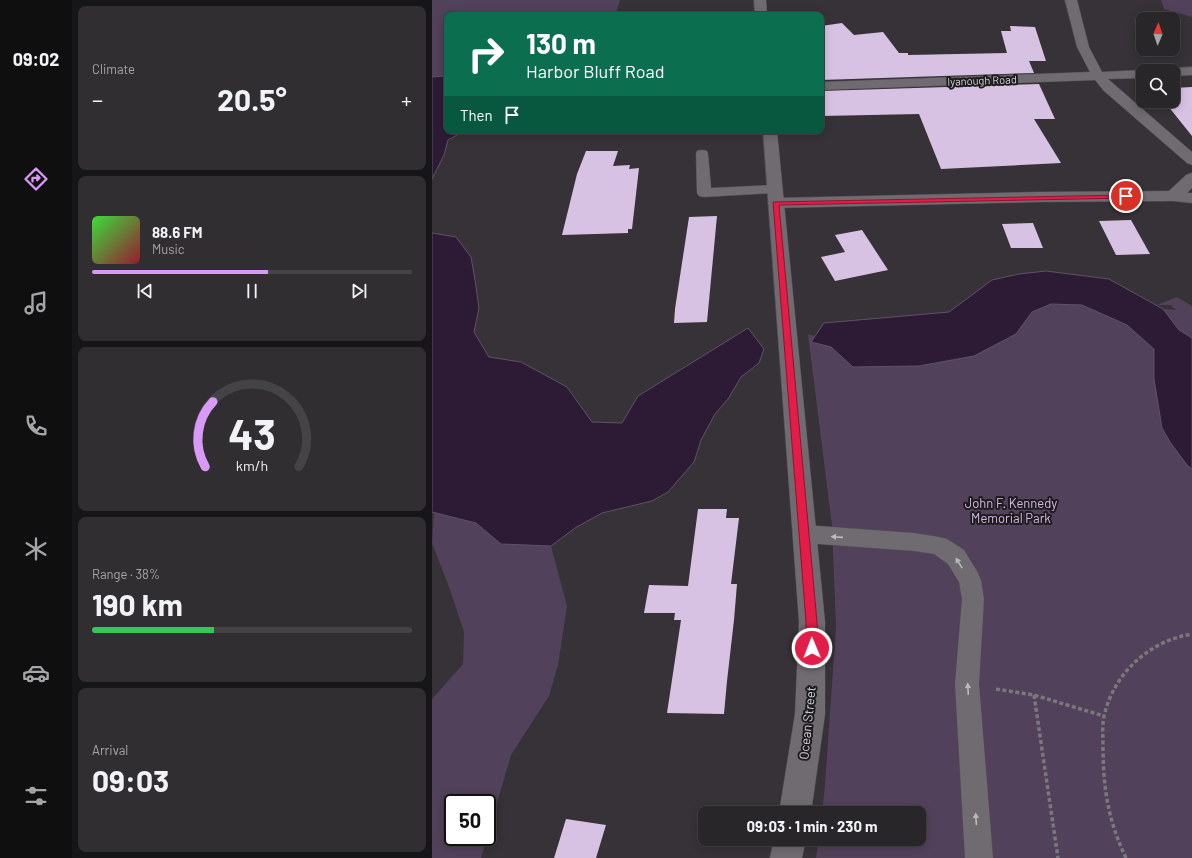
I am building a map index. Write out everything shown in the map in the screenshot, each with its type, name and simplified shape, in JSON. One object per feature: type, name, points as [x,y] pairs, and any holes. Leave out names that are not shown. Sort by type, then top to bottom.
[{"type":"street","points":[[760,0],[761,12]]},
{"type":"street","points":[[1071,0],[1080,38],[1088,60],[1098,76],[1109,88],[1192,160]]},
{"type":"street","points":[[1180,72],[1192,71]]},
{"type":"street","name":"Iyanough Road","points":[[824,86],[1136,74]]},
{"type":"street","name":"Ocean Street","points":[[770,134],[812,622],[810,714],[796,806]]},
{"type":"street","points":[[1173,196],[1186,186],[1192,178]]},
{"type":"street","points":[[775,196],[1173,196],[1192,198]]},
{"type":"street","points":[[786,858],[789,846]]},
{"type":"lane","points":[[702,154],[704,193],[775,196]]},
{"type":"lane","points":[[805,534],[914,542],[939,546],[956,557],[970,580],[973,599],[968,684],[978,858]]},
{"type":"path","points":[[1126,858],[1119,844],[1106,802],[1103,756],[1104,716],[1109,699],[1124,677],[1153,647],[1180,636],[1192,634]]},
{"type":"path","points":[[968,684],[1034,695],[1104,716]]},
{"type":"path","points":[[1034,695],[1058,858]]},
{"type":"green space","points":[[432,0],[620,0],[616,12],[444,12],[444,76],[432,77]]},
{"type":"green space","points":[[1161,0],[1192,0],[1192,17],[1180,14],[1180,12],[1164,9]]},
{"type":"green space","name":"John F. Kennedy Memorial Park","points":[[1053,293],[1143,323],[1192,437],[1192,858],[816,858],[818,846],[926,846],[926,806],[823,806],[836,627],[832,526],[808,334],[828,340]]},
{"type":"green space","points":[[1177,297],[1192,306],[1192,338],[1179,330],[1163,309],[1176,310],[1171,305],[1157,305]]},
{"type":"green space","points":[[434,512],[476,523],[501,544],[551,546],[567,606],[558,665],[549,696],[511,755],[496,806],[496,794],[444,794],[444,846],[484,846],[481,858],[432,858],[432,699],[463,664],[464,632],[432,543]]},
{"type":"shaded area","points":[[444,76],[444,134],[462,134],[448,140],[444,155],[432,179],[432,77]]},
{"type":"shaded area","points":[[432,233],[456,237],[471,257],[479,308],[474,332],[489,357],[521,362],[567,387],[592,422],[622,423],[638,396],[748,328],[764,349],[759,363],[741,377],[728,399],[715,414],[701,440],[694,462],[668,492],[652,501],[602,513],[575,528],[551,546],[501,544],[476,523],[432,512]]},
{"type":"shaded area","points":[[1046,271],[1109,279],[1163,309],[1179,330],[1192,338],[1192,469],[1187,465],[1170,442],[1162,428],[1154,379],[1154,349],[1127,325],[1082,305],[1051,304],[1032,312],[1016,334],[974,356],[919,366],[853,367],[831,347],[811,342],[824,323],[949,312],[992,280],[1019,274]]},
{"type":"building","points":[[842,23],[854,35],[883,32],[899,53],[908,53],[908,55],[1007,53],[1001,31],[1011,31],[1010,26],[1035,27],[1046,61],[1029,61],[1034,73],[824,80],[824,26]]},
{"type":"building","points":[[1039,84],[1055,119],[1034,119],[1061,163],[941,169],[919,114],[824,116],[824,91]]},
{"type":"building","points":[[1192,87],[1192,136],[1170,108],[1180,108],[1180,88]]},
{"type":"building","points":[[586,151],[618,151],[613,166],[630,165],[629,169],[639,168],[632,229],[628,229],[628,233],[562,235],[577,174]]},
{"type":"building","points":[[717,216],[707,322],[674,323],[689,217]]},
{"type":"building","points":[[1131,220],[1150,254],[1116,255],[1099,221]]},
{"type":"building","points":[[1033,223],[1043,248],[1011,248],[1002,224]]},
{"type":"building","points":[[862,230],[888,270],[835,281],[821,257],[845,252],[835,235]]},
{"type":"building","points":[[698,509],[727,509],[726,518],[739,518],[731,584],[737,584],[724,714],[667,713],[681,620],[674,620],[675,613],[644,613],[649,585],[688,586]]},
{"type":"building","points":[[566,819],[606,825],[596,858],[554,858]]},
{"type":"route","points":[[812,648],[812,622],[776,203],[1126,196]]}]
